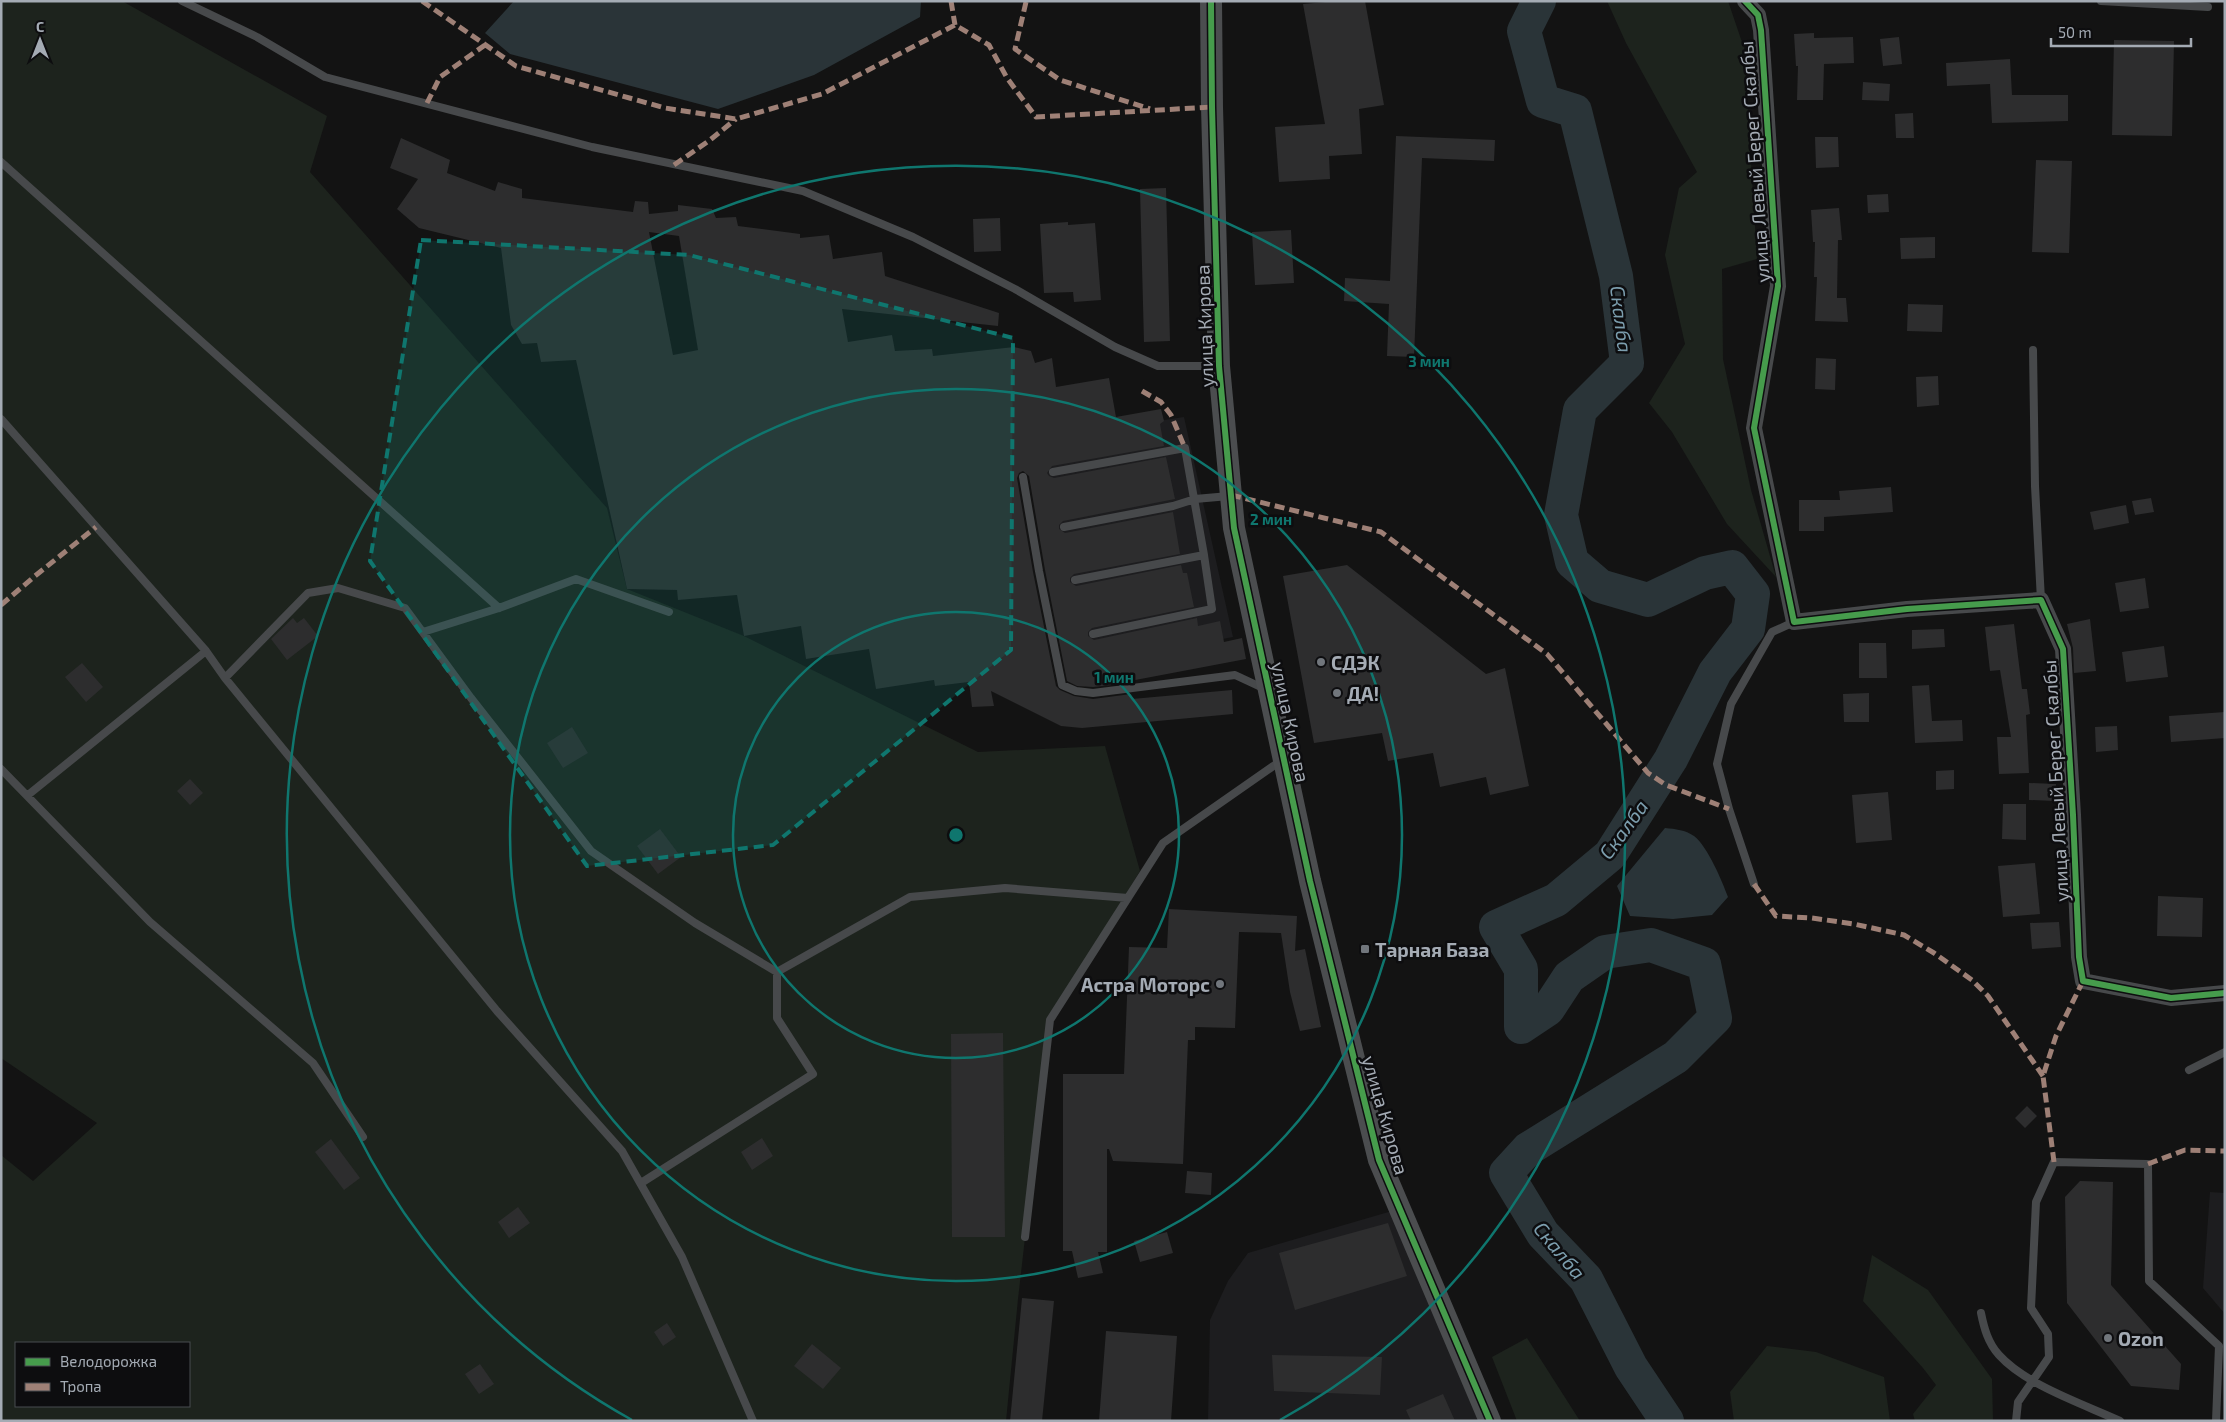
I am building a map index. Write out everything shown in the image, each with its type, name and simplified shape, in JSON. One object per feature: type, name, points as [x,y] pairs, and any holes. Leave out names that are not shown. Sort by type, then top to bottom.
[{"type":"street","name":"улица Кирова","points":[[1211,1],[1219,366],[1234,528],[1314,898],[1379,1160],[1490,1421]]},
{"type":"street","name":"улица Левый Берег Скалбы","points":[[1745,1],[1758,15],[1761,30],[1778,286],[1754,428],[1794,622]]},
{"type":"street","name":"улица Левый Берег Скалбы","points":[[2041,600],[2062,649],[2074,815],[2079,957],[2083,981],[2171,998],[2225,993]]},
{"type":"street","points":[[1794,622],[1907,610],[2041,600]]},
{"type":"lane","points":[[182,1],[257,37],[325,77],[592,147],[803,191],[913,237],[1015,289],[1114,347],[1158,366],[1219,366]]},
{"type":"lane","points":[[2101,1],[2208,7]]},
{"type":"lane","points":[[1,162],[499,608]]},
{"type":"lane","points":[[2033,350],[2035,486],[2041,600]]},
{"type":"lane","points":[[1,419],[206,651],[225,678],[497,1011],[622,1151],[682,1257],[753,1421]]},
{"type":"lane","points":[[1052,472],[1185,448],[1212,609],[1093,634]]},
{"type":"lane","points":[[1023,476],[1062,685],[1076,691],[1093,693],[1235,675],[1269,691]]},
{"type":"lane","points":[[1064,527],[1172,506],[1195,499],[1231,496]]},
{"type":"lane","points":[[1075,580],[1204,555]]},
{"type":"lane","points":[[423,632],[499,608],[576,579],[669,612]]},
{"type":"lane","points":[[225,678],[308,593],[338,588],[406,608],[471,698],[591,851],[695,924],[777,972]]},
{"type":"lane","points":[[1754,884],[1729,809],[1717,764],[1731,704],[1772,632],[1794,622]]},
{"type":"lane","points":[[28,795],[206,651]]},
{"type":"lane","points":[[1025,1236],[1050,1020],[1163,843],[1284,758]]},
{"type":"lane","points":[[1,769],[150,922],[313,1063],[363,1137]]},
{"type":"lane","points":[[777,972],[910,897],[1005,888],[1128,898]]},
{"type":"lane","points":[[641,1183],[813,1074],[777,1018],[777,972]]},
{"type":"lane","points":[[2189,1070],[2225,1052]]},
{"type":"lane","points":[[2016,1421],[2018,1402],[2031,1380],[2049,1357],[2048,1334],[2031,1308],[2036,1202],[2054,1162],[2148,1164],[2149,1281],[2219,1346],[2216,1421]]},
{"type":"lane","points":[[1981,1313],[1985,1332],[1998,1354],[2031,1380],[2120,1421]]},
{"type":"highlighted area","points":[[421,240],[689,255],[1013,338],[1011,650],[773,845],[587,866],[370,561]]},
{"type":"shaded area","points":[[1,1],[122,1],[327,116],[310,172],[607,508],[627,589],[744,636],[978,752],[1105,746],[1140,871],[1050,1020],[1006,1421],[1,1421],[1,1155],[33,1181],[97,1123],[1,1058]]},
{"type":"shaded area","points":[[514,1],[921,1],[920,17],[814,75],[718,109],[510,54],[485,33]]},
{"type":"shaded area","points":[[1607,1],[1728,1],[1744,48],[1757,259],[1722,269],[1723,359],[1751,490],[1776,577],[1727,524],[1672,432],[1649,403],[1685,344],[1665,255],[1679,188],[1697,172],[1626,43]]},
{"type":"shaded area","points":[[1184,417],[1233,637],[1069,668],[1026,444],[1066,435]]},
{"type":"shaded area","points":[[1665,828],[1677,829],[1694,836],[1709,856],[1728,897],[1712,915],[1673,919],[1630,916],[1617,886]]},
{"type":"shaded area","points":[[2210,1192],[2225,1193],[2225,1314],[2203,1288]]},
{"type":"shaded area","points":[[1392,1211],[1482,1421],[1208,1421],[1210,1320],[1228,1281],[1248,1253]]},
{"type":"shaded area","points":[[1872,1255],[1928,1290],[1992,1379],[1993,1421],[1915,1421],[1913,1414],[1936,1385],[1863,1301]]},
{"type":"shaded area","points":[[1527,1338],[1580,1421],[1517,1421],[1492,1357]]},
{"type":"shaded area","points":[[1767,1346],[1816,1352],[1884,1377],[1890,1421],[1734,1421],[1730,1392]]},
{"type":"building","points":[[1365,1],[1384,105],[1359,109],[1362,154],[1329,156],[1330,179],[1279,182],[1275,127],[1325,124],[1303,4]]},
{"type":"building","points":[[1814,33],[1814,38],[1853,37],[1854,63],[1824,64],[1823,100],[1797,100],[1798,66],[1796,66],[1794,34]]},
{"type":"building","points":[[1899,37],[1902,64],[1883,66],[1880,39]]},
{"type":"building","points":[[2114,40],[2174,41],[2172,136],[2112,135]]},
{"type":"building","points":[[2010,59],[2012,95],[2068,95],[2068,121],[1992,123],[1990,84],[1947,86],[1946,63]]},
{"type":"building","points":[[1863,82],[1890,84],[1889,101],[1862,100]]},
{"type":"building","points":[[1913,113],[1914,138],[1896,138],[1895,114]]},
{"type":"building","points":[[1396,136],[1495,140],[1494,161],[1422,158],[1414,357],[1387,356],[1389,304],[1344,301],[1345,278],[1390,281]]},
{"type":"building","points":[[1815,137],[1838,137],[1839,167],[1816,168]]},
{"type":"building","points":[[401,138],[450,160],[447,173],[495,191],[498,182],[522,189],[522,198],[633,212],[635,201],[648,202],[649,214],[678,211],[678,205],[712,209],[716,218],[736,217],[738,226],[800,234],[800,238],[829,235],[833,259],[882,252],[885,276],[999,313],[998,326],[842,309],[848,342],[892,335],[895,351],[932,349],[933,356],[1014,347],[1031,351],[1035,363],[1052,358],[1056,387],[1109,378],[1116,417],[1161,409],[1164,421],[1160,424],[1164,446],[1052,466],[1047,473],[1054,478],[1166,457],[1175,499],[1063,521],[1059,525],[1059,529],[1065,533],[1173,512],[1180,554],[1074,574],[1070,578],[1070,582],[1076,586],[1181,565],[1183,573],[1187,573],[1194,607],[1092,628],[1088,632],[1088,636],[1094,640],[1197,618],[1198,626],[1220,621],[1224,642],[1242,638],[1246,659],[1130,681],[1130,683],[1093,687],[1077,686],[1067,681],[1029,476],[1023,471],[1019,473],[1017,478],[1033,572],[1056,686],[1060,690],[1074,696],[1093,699],[1131,694],[1132,699],[1232,690],[1233,714],[1082,728],[1061,726],[991,691],[994,706],[972,707],[969,682],[935,686],[934,680],[876,689],[869,649],[806,659],[801,626],[744,636],[737,595],[678,600],[677,590],[627,589],[576,360],[541,362],[537,343],[522,344],[511,325],[501,248],[419,228],[397,209],[418,179],[390,168]],"holes":[[[649,232],[679,236],[698,350],[673,355]]]},
{"type":"building","points":[[2036,160],[2072,161],[2069,253],[2032,252]]},
{"type":"building","points":[[1166,188],[1170,341],[1144,342],[1140,189]]},
{"type":"building","points":[[1888,194],[1889,212],[1868,213],[1867,195]]},
{"type":"building","points":[[1839,208],[1842,240],[1838,240],[1837,298],[1846,298],[1848,322],[1815,321],[1817,277],[1814,277],[1815,242],[1813,242],[1811,210]]},
{"type":"building","points":[[1000,218],[1001,251],[974,252],[973,219]]},
{"type":"building","points":[[1068,222],[1068,225],[1095,223],[1101,300],[1074,302],[1073,292],[1044,293],[1040,224]]},
{"type":"building","points":[[1291,230],[1294,283],[1255,285],[1252,232]]},
{"type":"building","points":[[1935,237],[1935,258],[1901,259],[1900,238]]},
{"type":"building","points":[[1908,304],[1943,305],[1942,332],[1907,331]]},
{"type":"building","points":[[1816,358],[1836,359],[1835,390],[1815,389]]},
{"type":"building","points":[[1938,376],[1939,405],[1917,407],[1916,377]]},
{"type":"building","points":[[1891,487],[1893,512],[1824,517],[1824,531],[1799,531],[1799,500],[1840,500],[1839,491]]},
{"type":"building","points":[[2151,498],[2154,512],[2135,515],[2132,501]]},
{"type":"building","points":[[2126,505],[2129,523],[2094,530],[2090,512]]},
{"type":"building","points":[[1347,565],[1486,674],[1505,668],[1529,786],[1490,795],[1486,777],[1440,787],[1433,753],[1388,761],[1382,733],[1314,743],[1283,576]]},
{"type":"building","points":[[2145,578],[2149,608],[2120,612],[2115,583]]},
{"type":"building","points":[[293,618],[297,623],[304,618],[318,636],[287,660],[271,639]]},
{"type":"building","points":[[2090,619],[2096,671],[2074,673],[2073,648],[2067,624]]},
{"type":"building","points":[[2014,624],[2022,689],[2027,689],[2030,714],[2026,715],[2029,773],[1999,774],[1997,737],[2011,737],[2000,670],[1990,671],[1985,627]]},
{"type":"building","points":[[1944,629],[1945,647],[1912,649],[1912,630]]},
{"type":"building","points":[[1859,643],[1886,643],[1887,678],[1859,678]]},
{"type":"building","points":[[2164,646],[2168,677],[2126,682],[2122,652]]},
{"type":"building","points":[[82,663],[103,687],[86,702],[65,677]]},
{"type":"building","points":[[1929,685],[1932,721],[1962,720],[1963,741],[1915,743],[1912,686]]},
{"type":"building","points":[[1869,693],[1869,722],[1844,722],[1843,694]]},
{"type":"building","points":[[2225,712],[2225,738],[2171,742],[2169,716]]},
{"type":"building","points":[[2117,726],[2118,750],[2096,752],[2095,727]]},
{"type":"building","points":[[572,727],[588,753],[563,768],[547,743]]},
{"type":"building","points":[[1954,770],[1954,789],[1936,790],[1936,771]]},
{"type":"building","points":[[190,779],[203,793],[190,805],[177,791]]},
{"type":"building","points":[[2029,783],[2056,784],[2055,801],[2029,800]]},
{"type":"building","points":[[1888,792],[1892,840],[1856,843],[1852,795]]},
{"type":"building","points":[[2003,804],[2026,804],[2026,840],[2002,839]]},
{"type":"building","points":[[660,829],[681,857],[658,874],[637,846]]},
{"type":"building","points":[[2035,863],[2040,914],[2003,917],[1998,866]]},
{"type":"building","points":[[2158,896],[2203,898],[2202,937],[2157,936]]},
{"type":"building","points":[[1169,909],[1297,916],[1295,951],[1305,949],[1321,1027],[1300,1031],[1290,992],[1281,933],[1239,932],[1235,1028],[1195,1027],[1195,1040],[1188,1040],[1183,1164],[1113,1161],[1109,1149],[1107,1149],[1107,1252],[1098,1252],[1103,1273],[1078,1278],[1072,1251],[1063,1251],[1063,1074],[1124,1074],[1129,947],[1167,948]]},
{"type":"building","points":[[2059,922],[2061,947],[2032,949],[2030,923]]},
{"type":"building","points":[[1003,1033],[1005,1237],[952,1237],[951,1034]]},
{"type":"building","points":[[2027,1106],[2037,1116],[2025,1128],[2015,1118]]},
{"type":"building","points":[[762,1138],[773,1156],[752,1170],[741,1152]]},
{"type":"building","points":[[331,1139],[360,1178],[344,1190],[315,1152]]},
{"type":"building","points":[[1187,1171],[1212,1173],[1211,1195],[1185,1193]]},
{"type":"building","points":[[2080,1181],[2113,1182],[2111,1285],[2181,1364],[2179,1390],[2131,1386],[2067,1303],[2065,1197]]},
{"type":"building","points":[[518,1207],[530,1223],[509,1238],[498,1222]]},
{"type":"building","points":[[1388,1223],[1407,1276],[1295,1310],[1279,1253]]},
{"type":"building","points":[[1167,1232],[1173,1253],[1140,1262],[1134,1241]]},
{"type":"building","points":[[1022,1298],[1054,1301],[1042,1421],[1010,1421]]},
{"type":"building","points":[[667,1323],[676,1337],[663,1346],[654,1332]]},
{"type":"building","points":[[1106,1331],[1177,1336],[1171,1421],[1099,1421]]},
{"type":"building","points":[[812,1344],[841,1368],[823,1389],[794,1366]]},
{"type":"building","points":[[1272,1355],[1382,1357],[1380,1395],[1274,1391]]},
{"type":"building","points":[[480,1364],[494,1384],[479,1394],[465,1374]]},
{"type":"building","points":[[1443,1394],[1455,1421],[1411,1421],[1406,1410]]},
{"type":"waterway","name":"Скалба","points":[[1539,1],[1524,31],[1543,101],[1575,111],[1616,276],[1627,363],[1580,410],[1561,515],[1572,562],[1600,586],[1648,600],[1705,573],[1732,567],[1753,594],[1748,629],[1715,672],[1671,759],[1610,855],[1556,900],[1496,927],[1521,969],[1521,1027],[1548,1009],[1569,977],[1605,952],[1651,945],[1704,964],[1715,1018],[1676,1057],[1528,1149],[1506,1173],[1543,1234],[1586,1279],[1631,1367],[1667,1421]]},
{"type":"marked path","points":[[422,1],[516,66],[665,108],[736,119],[822,94],[955,25],[989,45],[1007,78],[1036,117],[1212,107]]},
{"type":"marked path","points":[[951,1],[955,25]]},
{"type":"marked path","points":[[1026,2],[1015,49],[1060,80],[1150,109]]},
{"type":"marked path","points":[[427,103],[440,77],[485,45]]},
{"type":"marked path","points":[[674,165],[736,119]]},
{"type":"marked path","points":[[1142,391],[1161,402],[1171,415],[1185,448]]},
{"type":"marked path","points":[[1231,495],[1381,532],[1547,654],[1648,773],[1666,785],[1729,809]]},
{"type":"marked path","points":[[1,605],[96,527]]},
{"type":"marked path","points":[[1754,884],[1776,916],[1812,918],[1854,924],[1904,935],[1934,953],[1972,980],[1988,996],[2043,1076]]},
{"type":"marked path","points":[[2054,1162],[2043,1076],[2056,1036],[2083,981]]},
{"type":"marked path","points":[[2148,1164],[2185,1150],[2225,1151]]},
{"type":"cycle path","points":[[1211,1],[1219,366],[1234,528],[1310,881],[1379,1160],[1490,1421]]},
{"type":"cycle path","points":[[1745,1],[1758,15],[1761,30],[1778,286],[1754,428],[1794,622],[1907,609],[2041,600],[2063,649],[2079,957],[2083,981],[2171,998],[2225,993]]},
{"type":"place","name":"СДЭК","points":[[1321,662]]},
{"type":"place","name":"ДА!","points":[[1337,693]]},
{"type":"place","name":"Тарная База","points":[[1365,949]]},
{"type":"place","name":"Астра Моторс","points":[[1220,984]]},
{"type":"place","name":"Ozon","points":[[2108,1338]]}]
